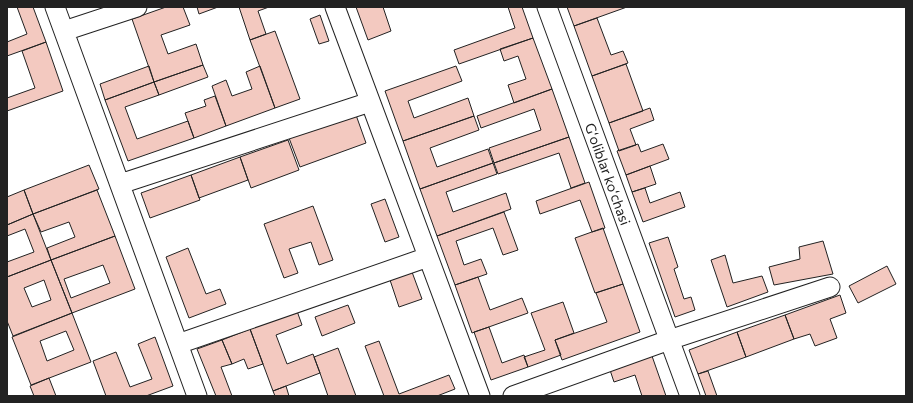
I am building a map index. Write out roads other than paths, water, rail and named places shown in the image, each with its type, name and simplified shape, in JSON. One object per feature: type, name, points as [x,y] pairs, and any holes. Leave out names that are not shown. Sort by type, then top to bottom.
[{"type":"street","points":[[55,7],[197,396]]},
{"type":"street","points":[[64,31],[137,7]]},
{"type":"street","points":[[335,7],[480,396]]},
{"type":"street","name":"Gʻoliblar koʻchasi","points":[[547,7],[690,396]]},
{"type":"street","points":[[120,184],[370,102]]},
{"type":"street","points":[[178,344],[428,257]]},
{"type":"street","points":[[513,396],[669,340],[830,287]]}]
